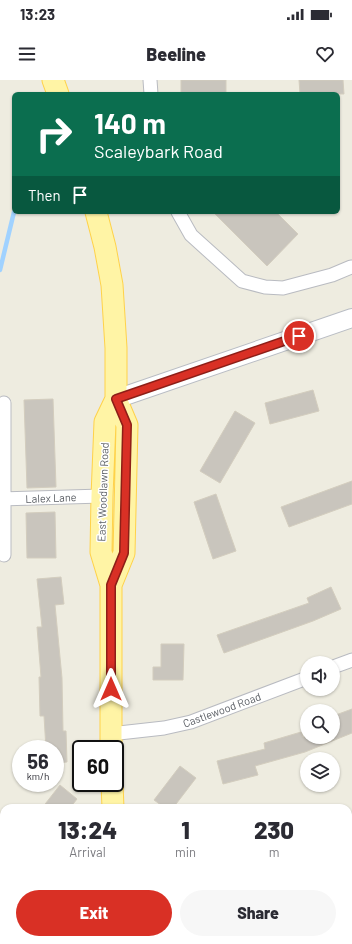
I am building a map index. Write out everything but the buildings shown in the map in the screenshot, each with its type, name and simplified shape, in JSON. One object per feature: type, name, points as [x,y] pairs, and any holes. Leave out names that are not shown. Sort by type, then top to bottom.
[{"type":"main road","points":[[53,80],[57,92]]},
{"type":"main road","name":"East Woodlawn Road","points":[[97,214],[105,247],[112,285],[116,342],[116,399],[127,425],[124,553],[111,585]]},
{"type":"main road","name":"East Woodlawn Road","points":[[111,740],[111,585],[101,552],[105,422],[116,399]]},
{"type":"main road","points":[[112,792],[113,804]]},
{"type":"street","points":[[150,80],[151,92]]},
{"type":"street","points":[[179,214],[191,235],[242,281],[265,287],[283,288],[352,268]]},
{"type":"street","points":[[116,399],[352,318]]},
{"type":"street","points":[[4,403],[2,499],[4,555]]},
{"type":"street","name":"Lalex Lane","points":[[2,499],[102,496]]},
{"type":"street","points":[[340,664],[352,660]]},
{"type":"street","name":"Castlewood Road","points":[[119,740],[191,722],[300,681]]},
{"type":"waterway","points":[[0,270],[14,214]]},
{"type":"route","points":[[111,689],[111,585],[124,553],[127,425],[116,399],[299,336]]}]
